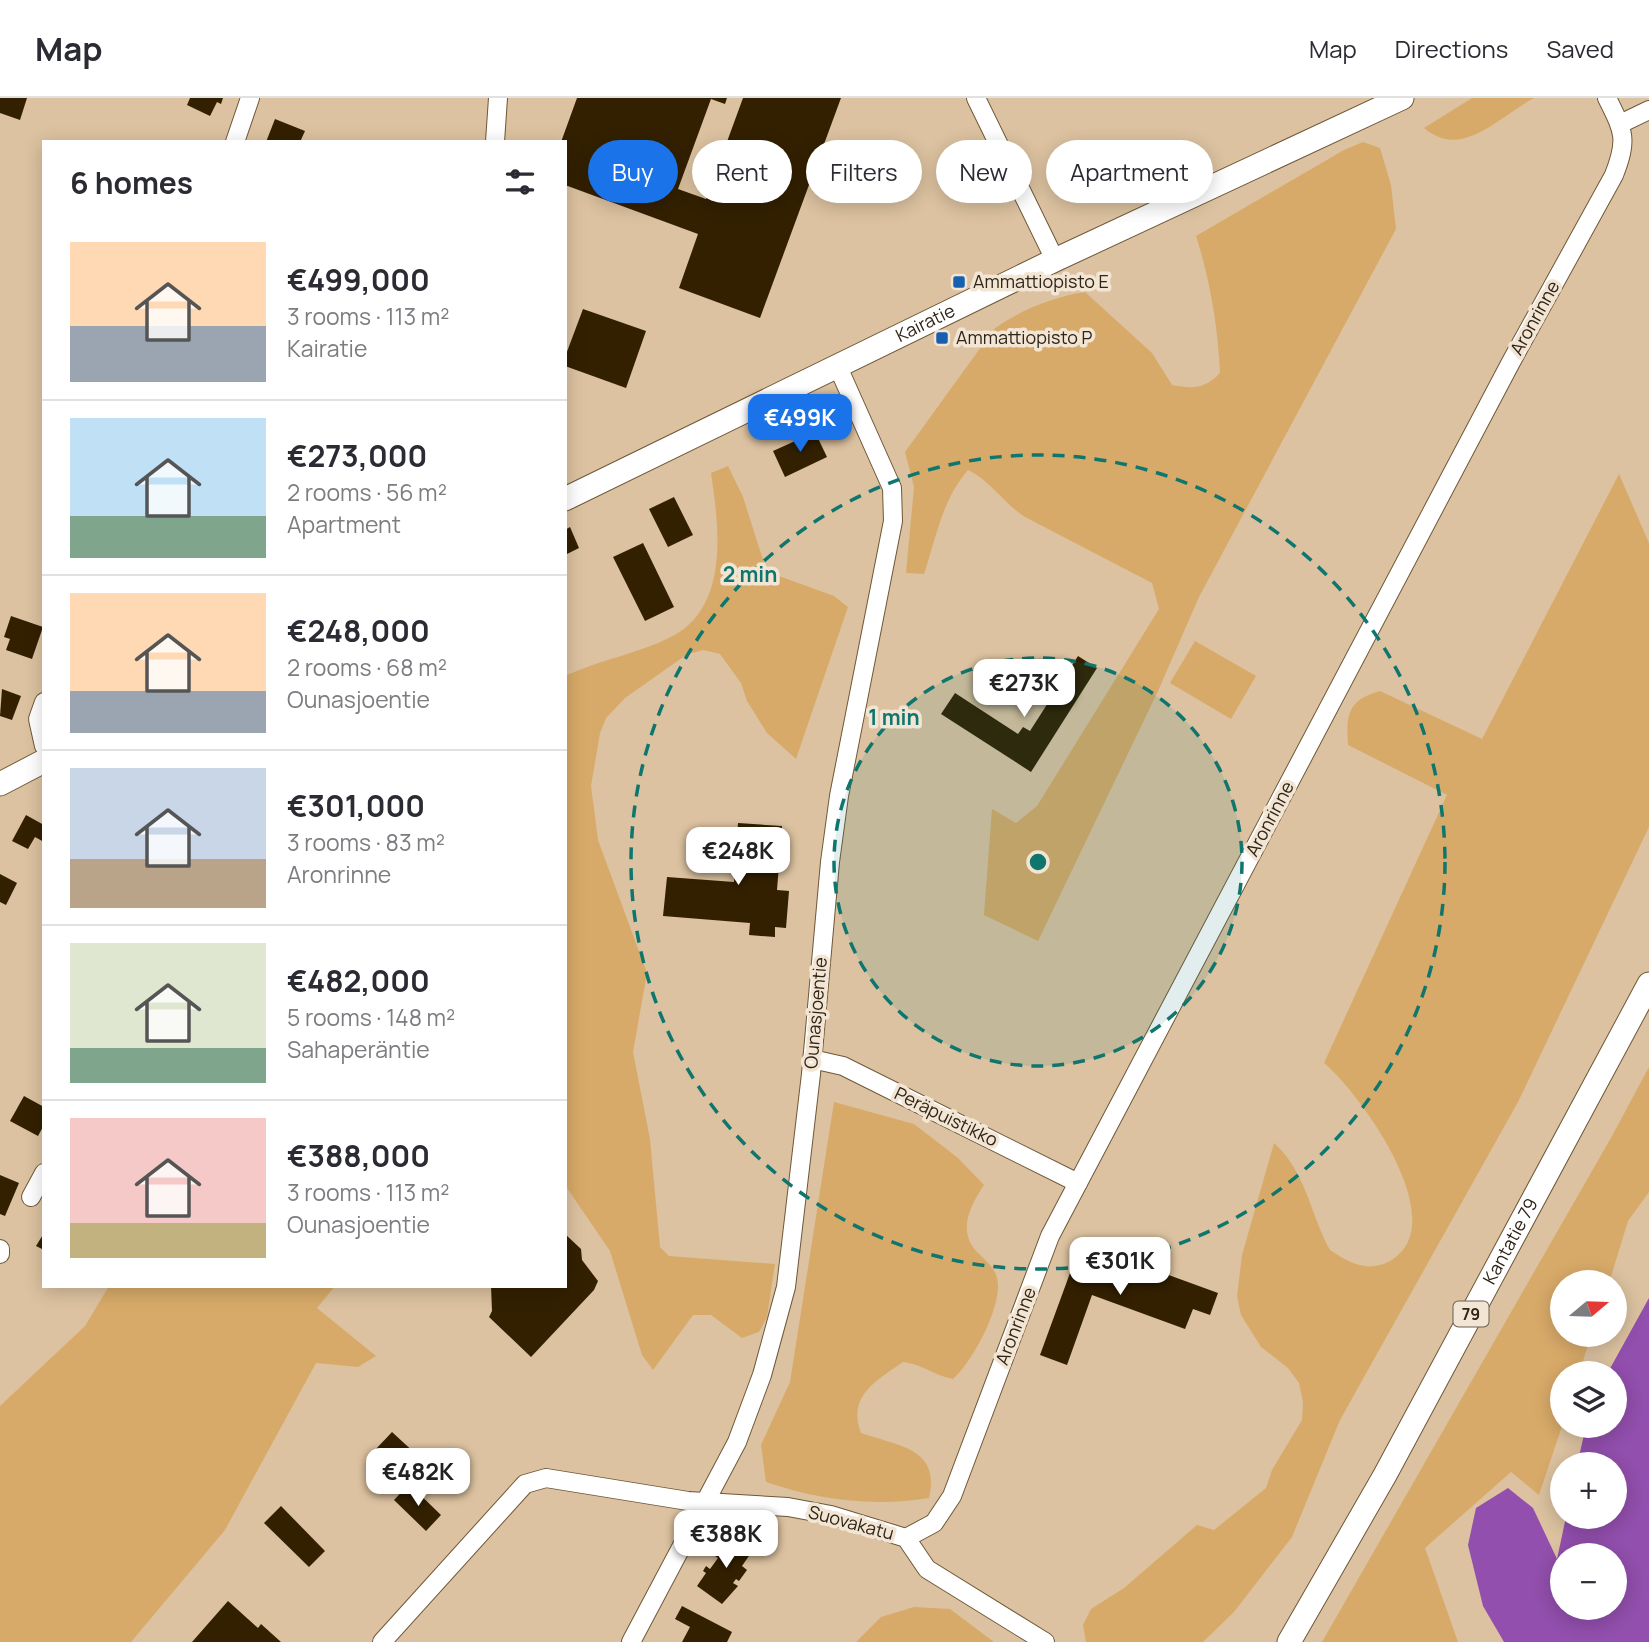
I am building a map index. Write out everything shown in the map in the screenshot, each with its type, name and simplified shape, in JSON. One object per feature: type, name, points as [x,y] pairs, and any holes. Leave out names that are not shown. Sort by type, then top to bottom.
[{"type":"main road","name":"Kairatie","points":[[567,498],[1055,260],[1402,98]]},
{"type":"main road","points":[[0,785],[42,762]]},
{"type":"main road","name":"Kantatie 79","points":[[1289,1642],[1385,1475],[1649,984]]},
{"type":"street","points":[[236,140],[250,98]]},
{"type":"street","points":[[495,140],[498,98]]},
{"type":"street","points":[[976,98],[1055,260]]},
{"type":"street","name":"Aronrinne","points":[[906,1538],[934,1522],[953,1496],[1050,1236],[1511,362],[1614,175],[1624,148],[1620,124],[1607,98]]},
{"type":"street","points":[[1620,124],[1649,110]]},
{"type":"street","name":"Ounasjoentie","points":[[631,1642],[737,1442],[762,1375],[786,1287],[839,796],[893,521],[892,488],[838,366]]},
{"type":"street","points":[[42,708],[38,719],[42,737]]},
{"type":"street","name":"Peräpuistikko","points":[[812,1059],[844,1066],[1078,1183]]},
{"type":"street","points":[[31,1197],[42,1177]]},
{"type":"street","name":"Suovakatu","points":[[382,1642],[525,1484],[546,1478],[704,1502],[788,1507],[831,1515],[906,1538],[927,1569],[1045,1642]]},
{"type":"shaded area","points":[[1472,98],[1534,98],[1493,125],[1466,138],[1452,140],[1438,137],[1424,128]]},
{"type":"shaded area","points":[[1363,142],[1380,148],[1391,185],[1396,229],[1199,597],[1158,691],[1038,941],[984,915],[992,809],[1016,823],[1037,806],[1159,609],[1152,583],[1025,517],[984,480],[968,470],[946,507],[924,574],[906,573],[914,487],[905,452],[994,329],[1026,310],[1073,294],[1085,292],[1152,353],[1172,385],[1192,387],[1209,382],[1220,373],[1219,356],[1209,287],[1196,236],[1344,150]]},
{"type":"shaded area","points":[[728,466],[743,497],[765,566],[779,576],[834,596],[848,607],[796,759],[767,733],[747,701],[741,683],[720,654],[703,650],[686,655],[625,698],[606,718],[600,733],[591,786],[598,840],[647,973],[633,1052],[650,1139],[660,1247],[669,1256],[775,1264],[767,1317],[759,1332],[742,1338],[711,1315],[693,1315],[653,1370],[642,1355],[610,1251],[567,1188],[567,675],[671,637],[690,624],[703,606],[712,586],[716,564],[716,517],[711,473]]},
{"type":"shaded area","points":[[1619,474],[1649,543],[1649,827],[1518,1102],[1340,1420],[1292,1537],[1234,1612],[1203,1642],[1086,1642],[1083,1625],[1091,1609],[1124,1588],[1197,1525],[1214,1530],[1266,1488],[1272,1470],[1302,1420],[1303,1402],[1299,1383],[1288,1368],[1261,1347],[1241,1315],[1237,1296],[1242,1255],[1274,1143],[1285,1154],[1301,1180],[1330,1250],[1359,1265],[1374,1266],[1390,1261],[1407,1243],[1412,1219],[1407,1190],[1395,1160],[1359,1102],[1324,1063],[1447,795],[1348,745],[1351,710],[1361,699],[1380,691],[1482,739]]},
{"type":"shaded area","points":[[1195,641],[1256,676],[1231,719],[1170,683]]},
{"type":"shaded area","points":[[1649,1067],[1649,1192],[1628,1221],[1613,1270],[1550,1270],[1550,1348],[1587,1348],[1583,1361],[1550,1361],[1550,1438],[1558,1438],[1553,1452],[1550,1452],[1550,1462],[1539,1495],[1511,1472],[1425,1548],[1458,1642],[1322,1642]]},
{"type":"shaded area","points":[[834,1102],[914,1124],[958,1158],[984,1185],[968,1218],[968,1236],[971,1245],[994,1271],[998,1289],[991,1317],[977,1347],[953,1379],[903,1362],[874,1383],[861,1399],[858,1409],[861,1433],[902,1446],[923,1459],[929,1469],[931,1481],[929,1498],[866,1502],[806,1493],[766,1482],[761,1445],[790,1382]]},
{"type":"shaded area","points":[[108,1288],[333,1288],[317,1308],[376,1356],[358,1367],[316,1363],[225,1530],[131,1642],[0,1642],[0,1406],[85,1326]]},
{"type":"shaded area","points":[[1649,1298],[1649,1642],[1504,1642],[1483,1606],[1468,1545],[1476,1508],[1508,1488],[1533,1508],[1550,1544],[1550,1620],[1627,1620],[1627,1543],[1560,1543],[1563,1529],[1627,1529],[1627,1452],[1580,1452],[1583,1438],[1627,1438],[1627,1361],[1614,1361],[1621,1348],[1628,1348],[1628,1336]]},
{"type":"shaded area","points":[[914,1607],[950,1609],[994,1642],[856,1642],[881,1617]]},
{"type":"building","points":[[0,98],[27,98],[20,120],[0,113]]},
{"type":"building","points":[[190,98],[223,98],[221,104],[217,102],[210,116],[187,105]]},
{"type":"building","points":[[577,98],[727,98],[725,104],[711,99],[696,140],[692,140],[692,151],[678,189],[678,140],[588,140],[588,193],[567,186],[567,140],[562,140]]},
{"type":"building","points":[[743,98],[841,98],[826,140],[806,140],[806,193],[760,318],[679,288],[698,234],[614,203],[678,203],[678,189],[692,194],[692,203],[792,203],[792,140],[728,140]]},
{"type":"building","points":[[275,119],[305,131],[301,140],[267,140]]},
{"type":"building","points":[[583,309],[646,331],[626,388],[567,367],[567,352]]},
{"type":"building","points":[[815,432],[827,457],[785,477],[773,451]]},
{"type":"building","points":[[674,497],[693,535],[668,547],[649,509]]},
{"type":"building","points":[[570,527],[579,548],[567,554],[567,529]]},
{"type":"building","points":[[643,543],[674,607],[645,621],[613,557]]},
{"type":"building","points":[[11,616],[42,627],[32,659],[6,650],[10,639],[4,637]]},
{"type":"building","points":[[1078,656],[1097,668],[1031,772],[941,714],[955,693],[1018,734],[1023,727],[1030,731]]},
{"type":"building","points":[[2,689],[21,696],[12,720],[0,716]]},
{"type":"building","points":[[26,815],[42,824],[42,841],[35,837],[28,849],[12,841]]},
{"type":"building","points":[[738,823],[782,826],[777,890],[789,891],[786,928],[775,927],[775,937],[749,935],[750,923],[663,916],[667,877],[734,882]]},
{"type":"building","points":[[0,874],[17,883],[6,905],[0,902]]},
{"type":"building","points":[[24,1096],[42,1106],[42,1129],[38,1136],[10,1121]]},
{"type":"building","points":[[0,1175],[19,1183],[5,1216],[0,1214]]},
{"type":"building","points":[[42,1236],[42,1249],[36,1246]]},
{"type":"building","points":[[567,1236],[581,1249],[582,1260],[598,1281],[594,1290],[531,1357],[489,1317],[492,1311],[491,1288],[567,1288]]},
{"type":"building","points":[[1081,1243],[1218,1293],[1210,1315],[1193,1309],[1185,1329],[1092,1295],[1067,1365],[1040,1355]]},
{"type":"building","points":[[392,1432],[430,1467],[414,1484],[376,1449]]},
{"type":"building","points":[[409,1484],[441,1515],[426,1531],[394,1500]]},
{"type":"building","points":[[281,1506],[325,1551],[309,1567],[264,1523]]},
{"type":"building","points":[[728,1533],[753,1550],[742,1566],[747,1570],[739,1581],[736,1579],[733,1583],[738,1586],[722,1604],[697,1586],[706,1573],[703,1571],[706,1566],[710,1569],[718,1558],[712,1554],[716,1548],[721,1551]]},
{"type":"building","points":[[228,1601],[258,1628],[261,1624],[281,1642],[192,1642]]},
{"type":"building","points":[[682,1606],[732,1632],[727,1642],[682,1642],[690,1627],[675,1619]]},
{"type":"place","name":"Ammattiopisto E","points":[[959,282]]},
{"type":"place","name":"Ammattiopisto P","points":[[942,338]]}]
